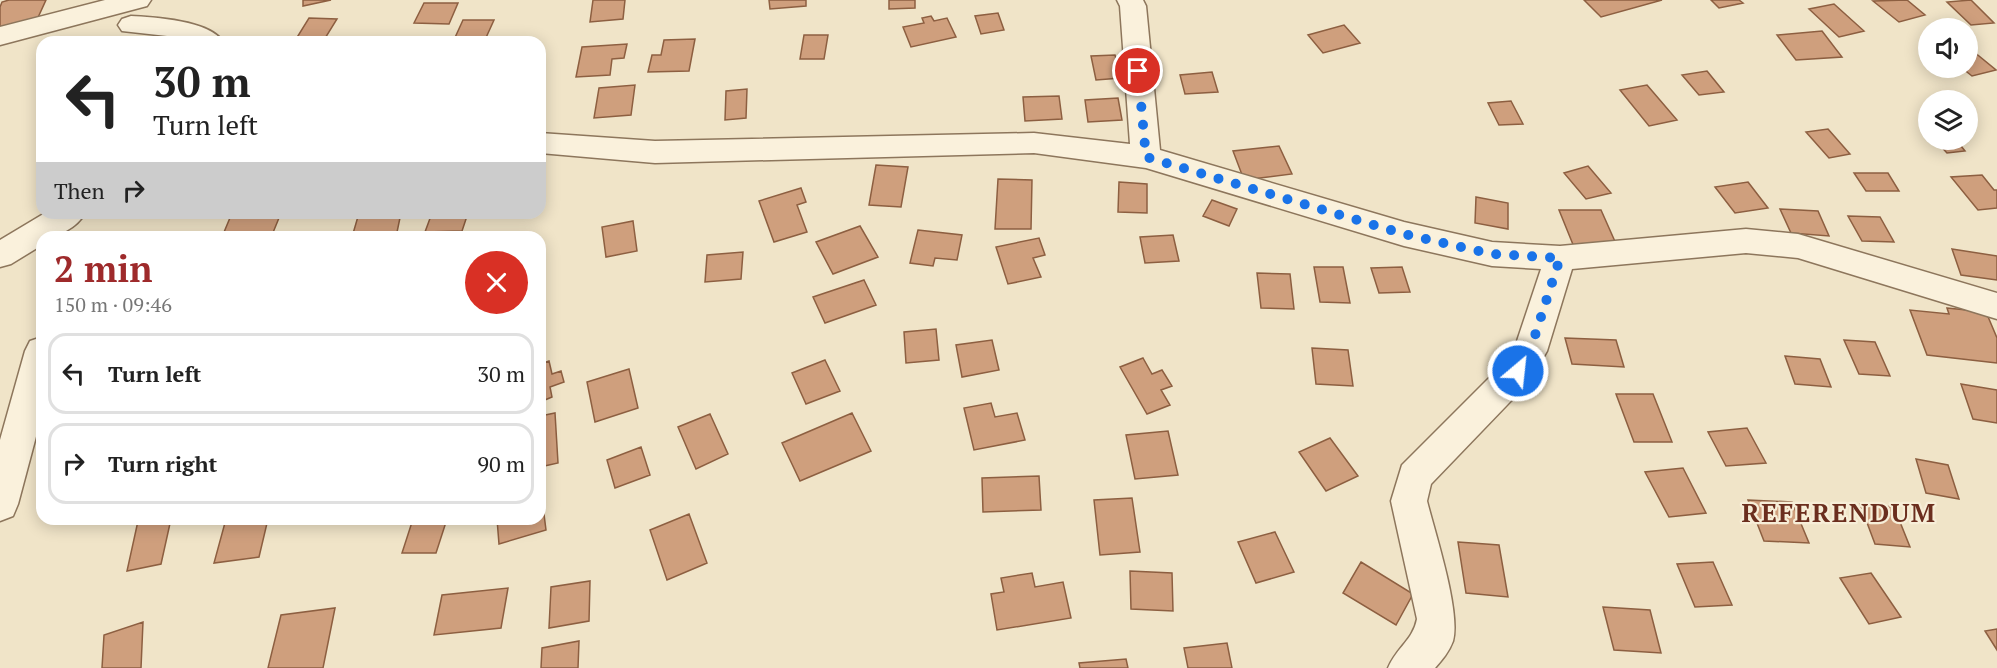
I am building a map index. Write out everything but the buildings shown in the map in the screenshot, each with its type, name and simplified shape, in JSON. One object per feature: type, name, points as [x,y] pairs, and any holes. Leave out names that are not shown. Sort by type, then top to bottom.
[{"type":"street","points":[[1130,0],[1133,6],[1146,157]]},
{"type":"street","points":[[0,36],[133,14],[194,36]]},
{"type":"street","points":[[546,143],[655,152],[1034,143],[1146,157],[1404,234],[1492,254],[1560,258],[1746,241],[1798,246],[1997,306]]},
{"type":"street","points":[[40,231],[60,219]]},
{"type":"street","points":[[0,255],[36,233]]},
{"type":"street","points":[[1408,668],[1433,641],[1436,619],[1409,501],[1415,476],[1518,371],[1530,351],[1560,258]]},
{"type":"street","points":[[0,504],[36,373]]},
{"type":"district","name":"REFERENDUM","points":[[1839,512]]},
{"type":"route","points":[[1138,71],[1146,157],[1404,234],[1492,254],[1560,258],[1530,351],[1518,371]]}]
